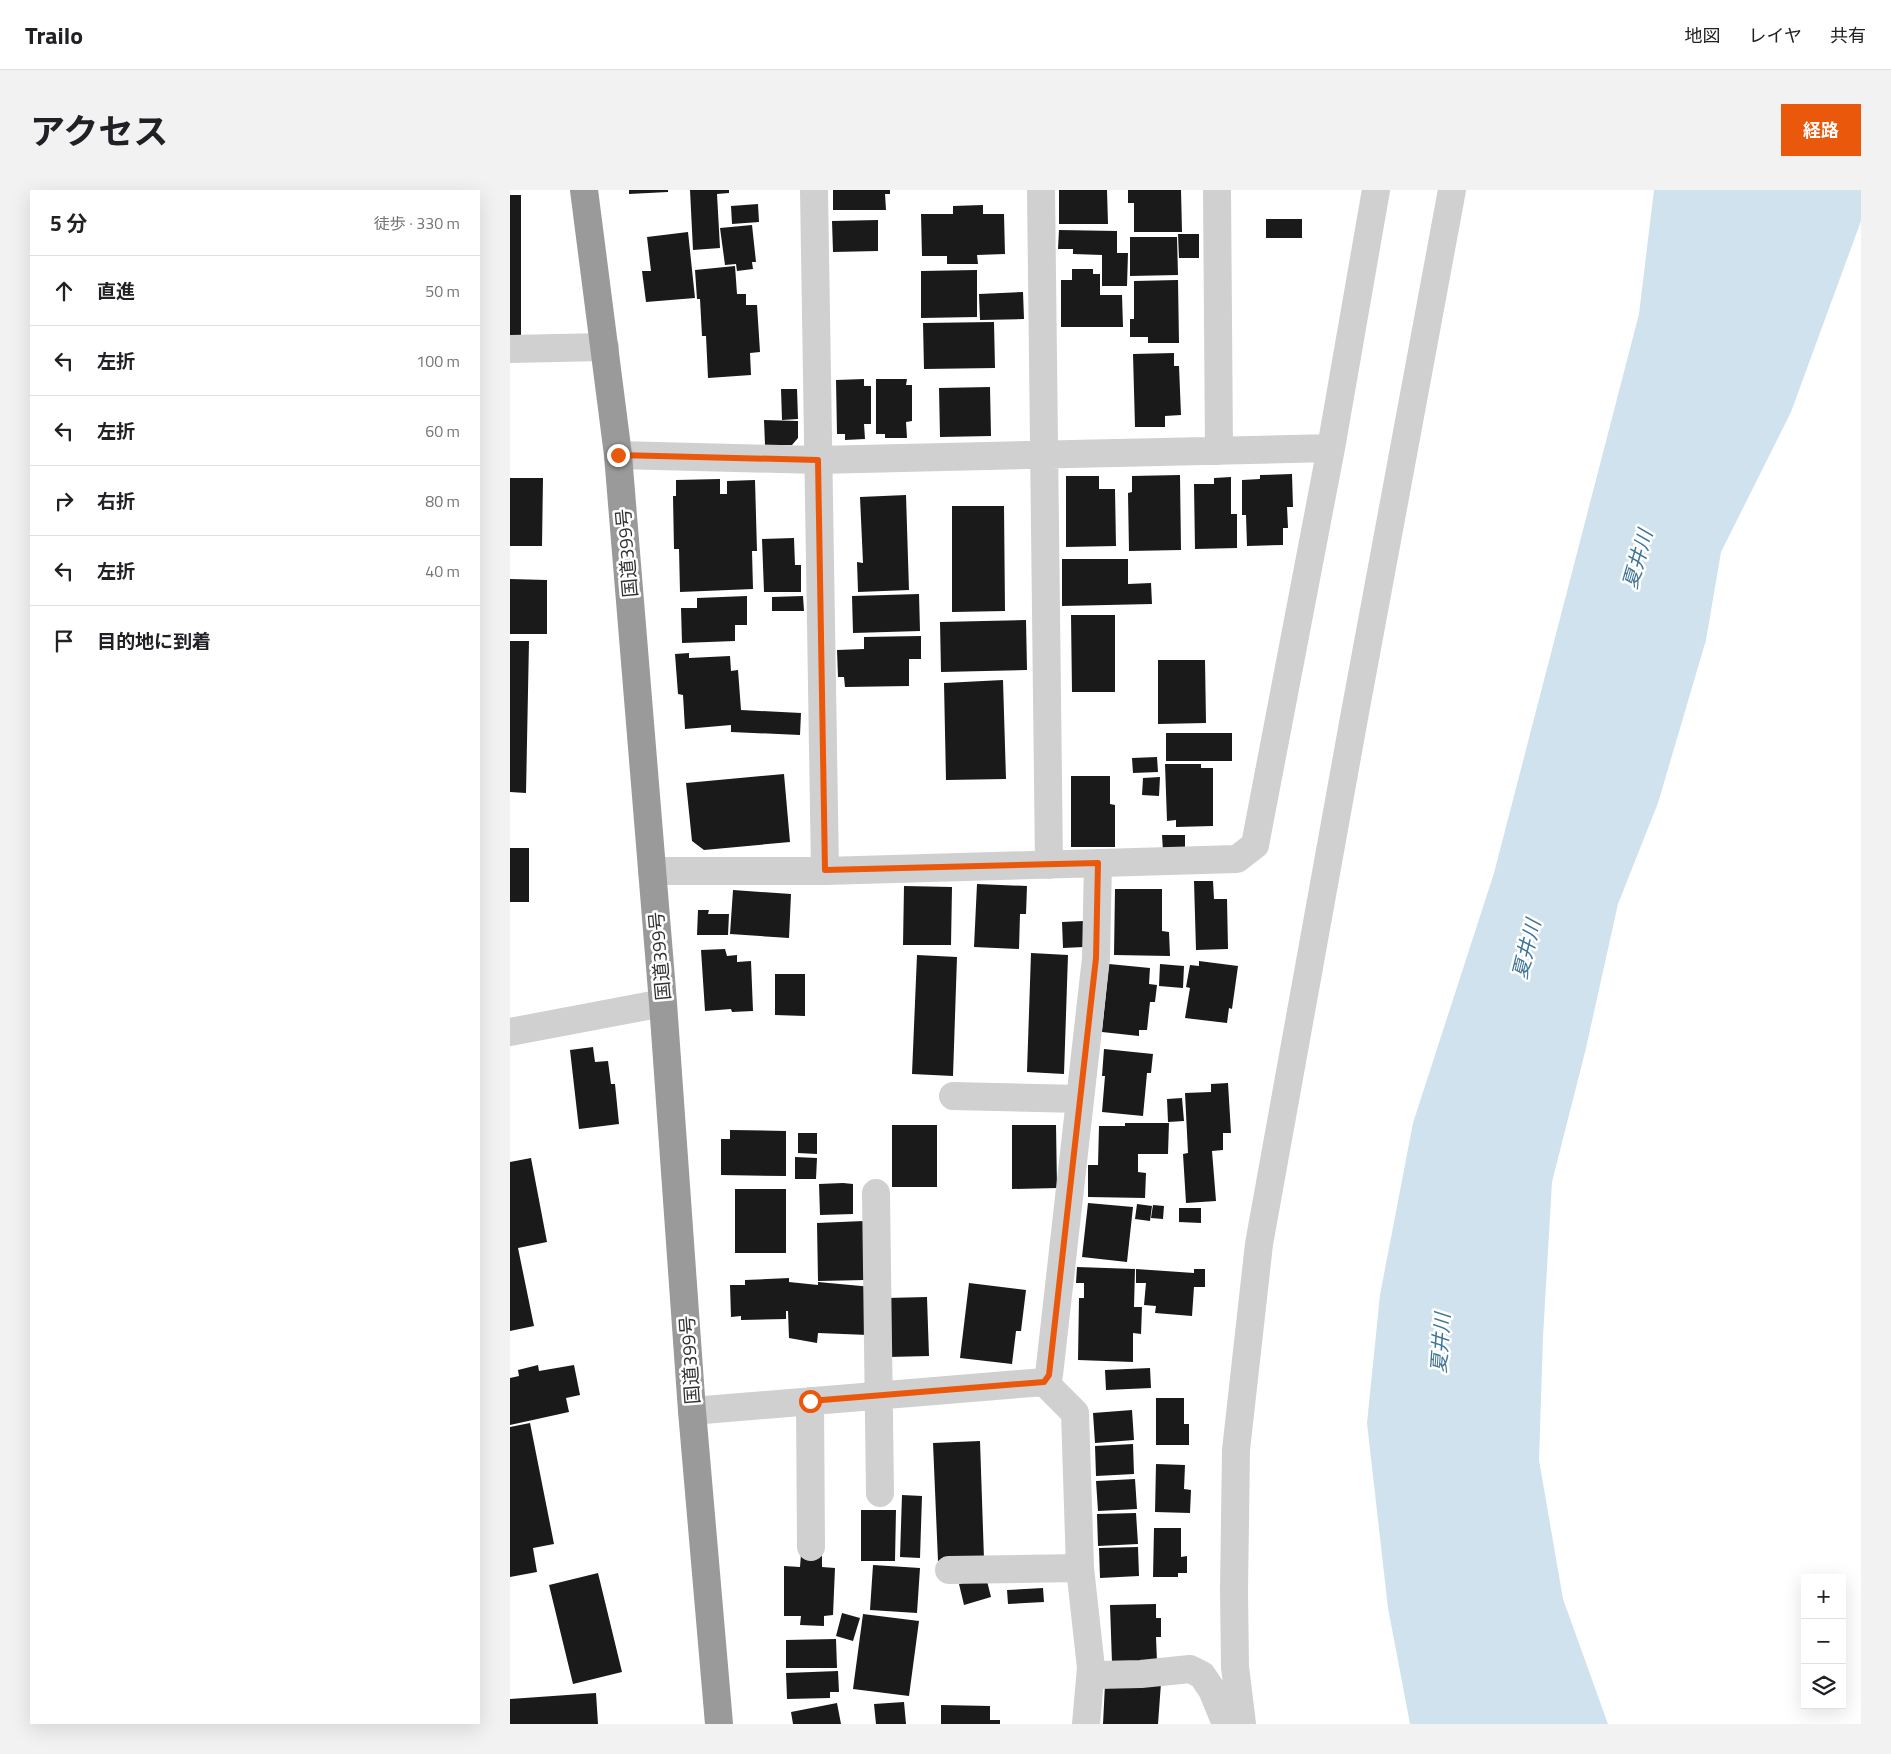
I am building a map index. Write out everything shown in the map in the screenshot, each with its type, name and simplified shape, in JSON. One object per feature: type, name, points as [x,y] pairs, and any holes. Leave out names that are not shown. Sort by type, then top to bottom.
[{"type":"highway","name":"国道399号","points":[[584,190],[618,455],[663,1003],[692,1411],[719,1724]]},
{"type":"street","points":[[814,190],[825,870]]},
{"type":"street","points":[[1041,190],[1049,865]]},
{"type":"street","points":[[1217,190],[1219,451]]},
{"type":"street","points":[[652,872],[825,870],[1237,859],[1255,845],[1331,448],[1376,190]]},
{"type":"street","points":[[1242,1724],[1235,1667],[1236,1450],[1259,1244],[1452,190]]},
{"type":"street","points":[[510,349],[605,347]]},
{"type":"street","points":[[618,455],[818,460],[1331,448]]},
{"type":"street","points":[[1044,1382],[1049,1375],[1096,958],[1098,863]]},
{"type":"street","points":[[510,1032],[663,1003]]},
{"type":"street","points":[[953,1096],[1080,1099]]},
{"type":"street","points":[[876,1193],[880,1493]]},
{"type":"street","points":[[692,1411],[1044,1382],[1075,1413],[1080,1568],[1091,1668],[1086,1724]]},
{"type":"street","points":[[810,1401],[811,1547]]},
{"type":"street","points":[[949,1570],[1080,1568]]},
{"type":"street","points":[[1091,1668],[1098,1674],[1141,1674],[1190,1669],[1202,1676],[1212,1690],[1226,1724]]},
{"type":"water","name":"夏井川","points":[[1654,190],[1861,190],[1861,221],[1791,412],[1721,552],[1706,640],[1658,803],[1618,904],[1586,1048],[1552,1182],[1543,1337],[1539,1460],[1563,1599],[1608,1724],[1410,1724],[1388,1608],[1367,1423],[1380,1295],[1413,1123],[1494,873],[1639,314]]},
{"type":"building","points":[[629,190],[668,190],[668,192],[629,194]]},
{"type":"building","points":[[690,190],[729,190],[729,193],[717,194],[720,248],[693,250]]},
{"type":"building","points":[[833,190],[890,190],[890,194],[885,194],[886,210],[833,210]]},
{"type":"building","points":[[1059,190],[1107,190],[1108,224],[1059,224]]},
{"type":"building","points":[[1128,190],[1181,190],[1182,232],[1134,232],[1134,203],[1128,203]]},
{"type":"building","points":[[510,195],[521,195],[521,336],[510,336]]},
{"type":"building","points":[[758,204],[759,222],[732,224],[731,206]]},
{"type":"building","points":[[983,205],[983,214],[1004,214],[1005,254],[977,255],[978,264],[947,264],[947,256],[922,256],[921,214],[953,214],[953,206]]},
{"type":"building","points":[[1266,219],[1302,219],[1302,238],[1266,238]]},
{"type":"building","points":[[878,220],[878,251],[833,252],[832,221]]},
{"type":"building","points":[[752,225],[756,262],[752,262],[753,269],[737,271],[736,264],[725,265],[720,228]]},
{"type":"building","points":[[1059,230],[1117,231],[1117,253],[1128,253],[1127,286],[1102,286],[1102,255],[1073,254],[1073,249],[1058,249]]},
{"type":"building","points":[[688,232],[695,298],[646,302],[642,271],[651,271],[647,237]]},
{"type":"building","points":[[1178,234],[1199,234],[1199,258],[1179,258]]},
{"type":"building","points":[[1130,237],[1177,237],[1178,275],[1130,276]]},
{"type":"building","points":[[735,266],[737,294],[746,294],[746,305],[757,305],[760,352],[750,353],[751,375],[708,378],[706,336],[702,336],[700,299],[697,299],[695,270]]},
{"type":"building","points":[[1072,269],[1093,269],[1093,274],[1100,274],[1100,295],[1122,295],[1123,327],[1061,327],[1061,280],[1072,280]]},
{"type":"building","points":[[977,270],[977,317],[921,318],[921,271]]},
{"type":"building","points":[[1178,280],[1179,343],[1148,343],[1148,337],[1130,337],[1130,319],[1134,319],[1134,281]]},
{"type":"building","points":[[1023,292],[1024,319],[980,320],[979,294]]},
{"type":"building","points":[[994,322],[995,368],[924,369],[923,323]]},
{"type":"building","points":[[1174,353],[1174,366],[1179,366],[1181,415],[1165,416],[1165,427],[1135,427],[1133,354]]},
{"type":"building","points":[[864,379],[864,386],[871,386],[871,424],[864,424],[865,439],[845,440],[845,434],[837,434],[836,380]]},
{"type":"building","points":[[876,379],[907,379],[906,385],[912,385],[912,421],[906,422],[907,438],[885,438],[885,434],[876,434]]},
{"type":"building","points":[[990,387],[991,436],[940,437],[939,388]]},
{"type":"building","points":[[781,389],[797,389],[798,419],[782,420]]},
{"type":"building","points":[[764,420],[798,421],[798,438],[792,445],[765,445]]},
{"type":"building","points":[[1292,474],[1293,507],[1287,507],[1288,528],[1283,528],[1283,545],[1247,546],[1246,515],[1242,515],[1242,480],[1260,479],[1260,475]]},
{"type":"building","points":[[1180,475],[1181,550],[1129,551],[1128,493],[1132,492],[1132,476]]},
{"type":"building","points":[[1066,476],[1099,476],[1099,489],[1115,489],[1116,546],[1066,547]]},
{"type":"building","points":[[1231,477],[1231,514],[1237,514],[1237,548],[1195,549],[1194,484],[1214,484],[1214,478]]},
{"type":"building","points":[[510,478],[543,478],[542,546],[510,546]]},
{"type":"building","points":[[720,479],[720,494],[727,494],[727,481],[755,480],[757,551],[752,551],[753,589],[680,592],[679,549],[674,549],[673,496],[676,496],[676,480]]},
{"type":"building","points":[[906,495],[909,590],[858,592],[857,562],[863,563],[860,497]]},
{"type":"building","points":[[952,506],[1004,506],[1005,611],[952,612]]},
{"type":"building","points":[[794,538],[795,565],[801,565],[801,592],[764,592],[762,539]]},
{"type":"building","points":[[1062,559],[1128,559],[1128,584],[1151,583],[1152,604],[1062,606]]},
{"type":"building","points":[[510,579],[547,580],[547,634],[510,634]]},
{"type":"building","points":[[919,594],[920,631],[853,633],[852,596]]},
{"type":"building","points":[[747,596],[747,625],[735,625],[735,641],[682,643],[681,608],[697,608],[697,598]]},
{"type":"building","points":[[803,596],[804,611],[772,611],[772,597]]},
{"type":"building","points":[[1071,615],[1115,615],[1115,692],[1072,692]]},
{"type":"building","points":[[1026,620],[1027,670],[941,672],[940,622]]},
{"type":"building","points":[[921,636],[921,659],[909,659],[909,686],[845,687],[844,677],[838,677],[837,650],[864,649],[864,637]]},
{"type":"building","points":[[510,641],[529,641],[526,793],[510,792]]},
{"type":"building","points":[[689,653],[689,658],[730,656],[731,671],[738,670],[741,710],[801,713],[800,735],[731,732],[731,725],[685,729],[683,695],[678,694],[675,654]]},
{"type":"building","points":[[1158,660],[1205,660],[1206,723],[1158,724]]},
{"type":"building","points":[[1003,680],[1006,779],[946,780],[944,683]]},
{"type":"building","points":[[1166,733],[1232,733],[1232,761],[1166,761]]},
{"type":"building","points":[[1157,757],[1158,772],[1133,773],[1132,758]]},
{"type":"building","points":[[1165,764],[1201,764],[1201,768],[1213,768],[1213,826],[1176,827],[1176,820],[1167,821]]},
{"type":"building","points":[[784,774],[790,842],[704,850],[692,841],[686,783]]},
{"type":"building","points":[[1071,776],[1110,776],[1110,804],[1115,805],[1115,847],[1071,847]]},
{"type":"building","points":[[1160,777],[1159,796],[1142,795],[1143,778]]},
{"type":"building","points":[[1162,835],[1185,835],[1185,851],[1163,851]]},
{"type":"building","points":[[510,848],[529,848],[529,902],[510,902]]},
{"type":"building","points":[[1194,881],[1213,881],[1214,899],[1227,899],[1228,949],[1196,950]]},
{"type":"building","points":[[977,884],[1027,886],[1026,914],[1020,914],[1019,949],[974,947]]},
{"type":"building","points":[[904,886],[952,887],[951,945],[903,945]]},
{"type":"building","points":[[1115,889],[1162,889],[1162,931],[1169,932],[1170,956],[1114,955]]},
{"type":"building","points":[[733,890],[791,894],[789,938],[730,934]]},
{"type":"building","points":[[698,910],[709,910],[708,914],[729,914],[728,935],[697,935]]},
{"type":"building","points":[[1084,921],[1084,947],[1063,948],[1062,922]]},
{"type":"building","points":[[725,949],[727,956],[737,955],[737,962],[751,961],[753,1011],[732,1012],[731,1009],[705,1011],[701,950]]},
{"type":"building","points":[[1031,953],[1068,955],[1064,1074],[1027,1072]]},
{"type":"building","points":[[917,955],[957,957],[953,1076],[912,1074]]},
{"type":"building","points":[[1199,961],[1238,966],[1232,1009],[1229,1008],[1227,1023],[1185,1018],[1190,988],[1186,987],[1190,965],[1199,966]]},
{"type":"building","points":[[1109,964],[1150,968],[1149,984],[1157,985],[1155,1002],[1150,1002],[1147,1030],[1139,1030],[1139,1036],[1102,1032]]},
{"type":"building","points":[[1160,964],[1184,966],[1183,988],[1159,986]]},
{"type":"building","points":[[775,974],[805,974],[805,1016],[775,1015]]},
{"type":"building","points":[[593,1047],[595,1062],[608,1061],[611,1084],[615,1084],[619,1124],[579,1129],[570,1050]]},
{"type":"building","points":[[1104,1049],[1153,1054],[1151,1073],[1147,1073],[1143,1116],[1102,1112],[1105,1076],[1102,1076]]},
{"type":"building","points":[[1228,1083],[1231,1133],[1223,1133],[1223,1150],[1212,1151],[1216,1201],[1186,1203],[1183,1154],[1188,1153],[1185,1093],[1211,1092],[1211,1084]]},
{"type":"building","points":[[1182,1098],[1184,1121],[1168,1122],[1167,1099]]},
{"type":"building","points":[[1125,1123],[1169,1123],[1168,1154],[1138,1154],[1138,1172],[1146,1173],[1145,1198],[1088,1197],[1088,1165],[1098,1165],[1099,1126],[1125,1126]]},
{"type":"building","points":[[892,1125],[937,1125],[937,1187],[892,1187]]},
{"type":"building","points":[[1012,1125],[1056,1125],[1057,1188],[1012,1189]]},
{"type":"building","points":[[730,1130],[786,1131],[786,1176],[721,1175],[721,1139],[730,1139]]},
{"type":"building","points":[[798,1133],[817,1133],[817,1154],[798,1153]]},
{"type":"building","points":[[795,1157],[817,1158],[816,1179],[795,1179]]},
{"type":"building","points":[[531,1158],[547,1242],[518,1248],[534,1326],[510,1331],[510,1162]]},
{"type":"building","points":[[819,1184],[853,1184],[853,1214],[820,1215]]},
{"type":"building","points":[[735,1189],[786,1189],[786,1253],[735,1253]]},
{"type":"building","points":[[1088,1203],[1133,1207],[1127,1262],[1082,1257]]},
{"type":"building","points":[[1137,1204],[1152,1206],[1150,1221],[1135,1219]]},
{"type":"building","points":[[1153,1205],[1164,1206],[1163,1219],[1151,1218]]},
{"type":"building","points":[[1179,1208],[1201,1208],[1201,1223],[1179,1222]]},
{"type":"building","points":[[864,1221],[865,1280],[818,1281],[817,1223]]},
{"type":"building","points":[[1077,1267],[1135,1269],[1134,1307],[1142,1307],[1141,1334],[1133,1333],[1133,1362],[1078,1360],[1079,1298],[1084,1298],[1084,1283],[1076,1283]]},
{"type":"building","points":[[1136,1269],[1194,1273],[1194,1269],[1205,1269],[1205,1287],[1194,1287],[1192,1316],[1155,1313],[1156,1306],[1144,1305],[1146,1283],[1136,1283]]},
{"type":"building","points":[[789,1278],[789,1282],[818,1285],[818,1282],[872,1287],[868,1335],[818,1333],[817,1343],[789,1338],[788,1311],[786,1311],[786,1319],[741,1320],[741,1316],[731,1317],[730,1285],[745,1285],[745,1280]]},
{"type":"building","points":[[969,1283],[1026,1290],[1021,1331],[1016,1331],[1012,1364],[960,1358]]},
{"type":"building","points":[[927,1297],[929,1356],[888,1357],[886,1298]]},
{"type":"building","points":[[538,1365],[539,1371],[574,1365],[580,1395],[566,1398],[569,1412],[510,1425],[510,1378],[519,1376],[518,1370]]},
{"type":"building","points":[[1150,1368],[1151,1388],[1106,1390],[1105,1370]]},
{"type":"building","points":[[1156,1398],[1184,1398],[1184,1424],[1189,1424],[1189,1445],[1156,1445]]},
{"type":"building","points":[[1132,1410],[1134,1440],[1095,1443],[1093,1413]]},
{"type":"building","points":[[530,1423],[554,1544],[533,1548],[537,1572],[510,1577],[510,1427]]},
{"type":"building","points":[[980,1441],[984,1559],[938,1561],[933,1443]]},
{"type":"building","points":[[1133,1444],[1134,1474],[1096,1476],[1095,1446]]},
{"type":"building","points":[[1156,1464],[1185,1465],[1184,1489],[1191,1490],[1190,1513],[1155,1512]]},
{"type":"building","points":[[1135,1479],[1137,1509],[1098,1511],[1096,1481]]},
{"type":"building","points":[[902,1495],[922,1496],[920,1558],[900,1557]]},
{"type":"building","points":[[861,1510],[896,1510],[895,1561],[861,1561]]},
{"type":"building","points":[[1136,1513],[1138,1544],[1098,1546],[1097,1514]]},
{"type":"building","points":[[1154,1528],[1181,1528],[1181,1557],[1187,1556],[1187,1573],[1178,1573],[1178,1577],[1153,1577]]},
{"type":"building","points":[[1138,1547],[1139,1576],[1100,1578],[1099,1548]]},
{"type":"building","points":[[801,1554],[822,1555],[822,1567],[835,1568],[833,1615],[824,1616],[824,1626],[800,1625],[801,1616],[784,1616],[784,1566],[800,1567]]},
{"type":"building","points":[[873,1565],[920,1568],[917,1613],[870,1610]]},
{"type":"building","points":[[598,1573],[622,1672],[573,1684],[549,1585]]},
{"type":"building","points":[[986,1577],[991,1597],[964,1605],[959,1584]]},
{"type":"building","points":[[1043,1588],[1044,1602],[1008,1604],[1007,1590]]},
{"type":"building","points":[[1156,1604],[1156,1618],[1161,1618],[1161,1637],[1156,1637],[1157,1662],[1112,1663],[1110,1605]]},
{"type":"building","points":[[842,1613],[860,1618],[853,1641],[836,1636]]},
{"type":"building","points":[[863,1614],[919,1621],[909,1696],[853,1689]]},
{"type":"building","points":[[836,1639],[837,1668],[786,1668],[786,1640]]},
{"type":"building","points":[[838,1671],[839,1692],[830,1692],[830,1698],[787,1699],[786,1673]]},
{"type":"building","points":[[1161,1683],[1158,1724],[1103,1724],[1105,1684]]},
{"type":"building","points":[[596,1693],[598,1724],[510,1724],[510,1699]]},
{"type":"building","points":[[904,1702],[906,1724],[876,1724],[874,1704]]},
{"type":"building","points":[[837,1703],[841,1724],[793,1724],[791,1712]]},
{"type":"building","points":[[941,1705],[990,1706],[990,1720],[1000,1720],[1000,1724],[941,1724]]},
{"type":"route","points":[[618,455],[818,460],[825,870],[1098,863],[1096,958],[1049,1375],[1044,1382],[810,1401]]}]
